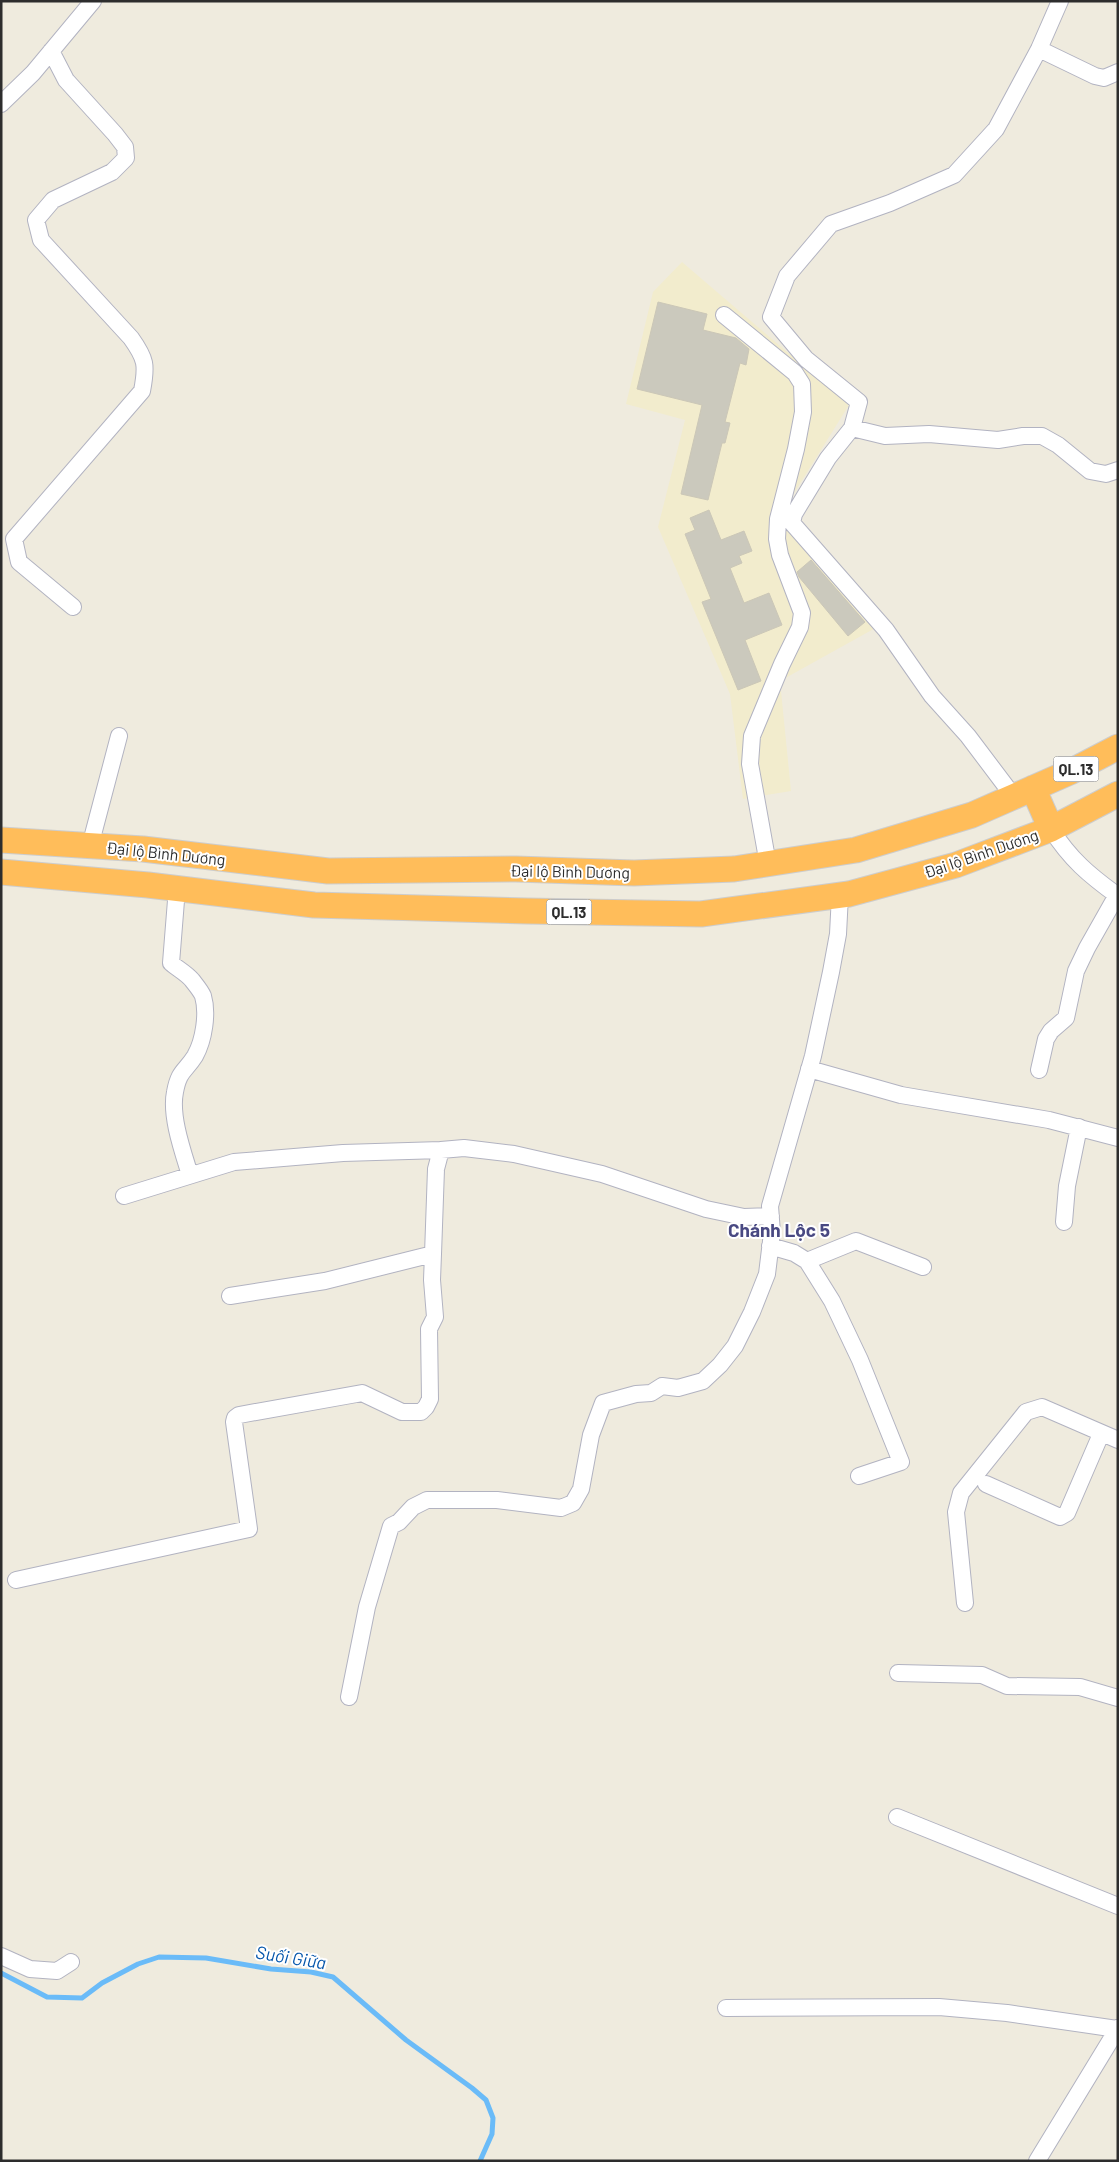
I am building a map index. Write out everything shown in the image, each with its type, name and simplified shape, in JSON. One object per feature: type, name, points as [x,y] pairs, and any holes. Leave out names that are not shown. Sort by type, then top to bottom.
[{"type":"highway","name":"Đại lộ Bình Dương","points":[[1,840],[143,850],[328,872],[516,870],[634,873],[734,868],[856,850],[972,815],[1070,772],[1118,747]]},
{"type":"highway","points":[[1023,792],[1051,829]]},
{"type":"highway","name":"Đại lộ Bình Dương","points":[[1,872],[177,888],[314,905],[701,914],[840,895],[956,865],[1051,829],[1118,794]]},
{"type":"street","points":[[1,104],[33,73],[93,1]]},
{"type":"street","points":[[1023,792],[932,696],[886,630],[792,523],[794,514],[823,466],[852,428],[859,402],[806,359],[771,316],[787,276],[831,224],[890,203],[954,175],[996,129],[1039,49],[1060,1]]},
{"type":"street","points":[[1039,49],[1095,76],[1104,78],[1118,72]]},
{"type":"street","points":[[51,51],[66,80],[125,147],[126,158],[112,172],[53,200],[36,220],[41,240],[131,338],[144,356],[146,371],[142,391],[14,539],[19,562],[73,607]]},
{"type":"street","points":[[724,315],[794,373],[802,384],[801,429],[778,519],[777,539],[780,555],[802,612],[801,620],[752,736],[750,764],[768,864]]},
{"type":"street","points":[[852,428],[885,436],[929,434],[998,440],[1023,436],[1042,436],[1058,445],[1090,471],[1106,474],[1118,470]]},
{"type":"street","points":[[90,846],[119,736]]},
{"type":"street","points":[[1039,1070],[1046,1039],[1051,1031],[1066,1018],[1076,971],[1117,895],[1084,871],[1071,858],[1051,829]]},
{"type":"street","points":[[177,888],[172,962],[179,971],[191,978],[203,995],[204,1014],[202,1038],[195,1056],[179,1074],[174,1094],[178,1133],[190,1175]]},
{"type":"street","points":[[349,1697],[367,1607],[391,1526],[399,1522],[413,1507],[428,1500],[497,1500],[561,1508],[573,1503],[581,1489],[591,1435],[602,1403],[636,1394],[651,1393],[662,1386],[678,1388],[703,1381],[720,1365],[735,1346],[752,1312],[767,1274],[772,1233],[770,1206],[809,1069],[838,934],[840,895]]},
{"type":"street","points":[[809,1069],[901,1095],[991,1109],[1079,1127],[1118,1138]]},
{"type":"street","points":[[1064,1222],[1067,1186],[1079,1127]]},
{"type":"street","points":[[124,1196],[234,1162],[343,1153],[464,1148],[514,1154],[602,1174],[706,1208],[744,1217],[771,1216]]},
{"type":"street","points":[[16,1580],[249,1529],[234,1422],[235,1418],[239,1415],[362,1393],[402,1412],[421,1412],[426,1407],[430,1398],[429,1329],[435,1317],[432,1280],[436,1168],[441,1150]]},
{"type":"street","points":[[807,1261],[856,1242],[924,1267]]},
{"type":"street","points":[[770,1246],[794,1253],[807,1261],[832,1301],[860,1360],[901,1462],[859,1476]]},
{"type":"street","points":[[230,1296],[325,1281],[433,1254]]},
{"type":"street","points":[[965,1604],[956,1512],[961,1494],[1026,1412],[1042,1407],[1100,1434],[1118,1440]]},
{"type":"street","points":[[986,1484],[1060,1517],[1064,1516],[1067,1513],[1100,1434]]},
{"type":"street","points":[[898,1673],[982,1675],[1007,1686],[1080,1687],[1118,1698]]},
{"type":"street","points":[[897,1817],[1118,1906]]},
{"type":"street","points":[[1,1956],[30,1969],[57,1971],[71,1962]]},
{"type":"street","points":[[726,2008],[939,2007],[1007,2013],[1117,2028],[1036,2161]]},
{"type":"shaded area","points":[[682,262],[849,405],[786,506],[879,626],[780,681],[791,791],[743,799],[730,694],[658,527],[685,420],[626,404],[653,292]]},
{"type":"building","points":[[658,302],[707,314],[703,330],[736,338],[749,349],[746,365],[740,363],[725,422],[730,423],[725,443],[722,443],[708,500],[681,494],[702,405],[637,389]]},
{"type":"building","points":[[709,510],[721,540],[744,531],[752,551],[739,556],[742,563],[730,568],[744,603],[769,593],[782,625],[745,640],[761,681],[738,690],[702,602],[711,599],[685,534],[695,530],[690,518]]},
{"type":"building","points":[[811,560],[865,622],[848,636],[799,577],[797,572]]},
{"type":"waterway","name":"Suối Giữa","points":[[1,1973],[47,1997],[82,1998],[102,1983],[138,1964],[159,1957],[206,1958],[271,1969],[311,1972],[333,1977],[406,2040],[486,2100],[493,2118],[492,2134],[480,2161]]},
{"type":"district","name":"Chánh Lộc 5","points":[[779,1229]]}]
